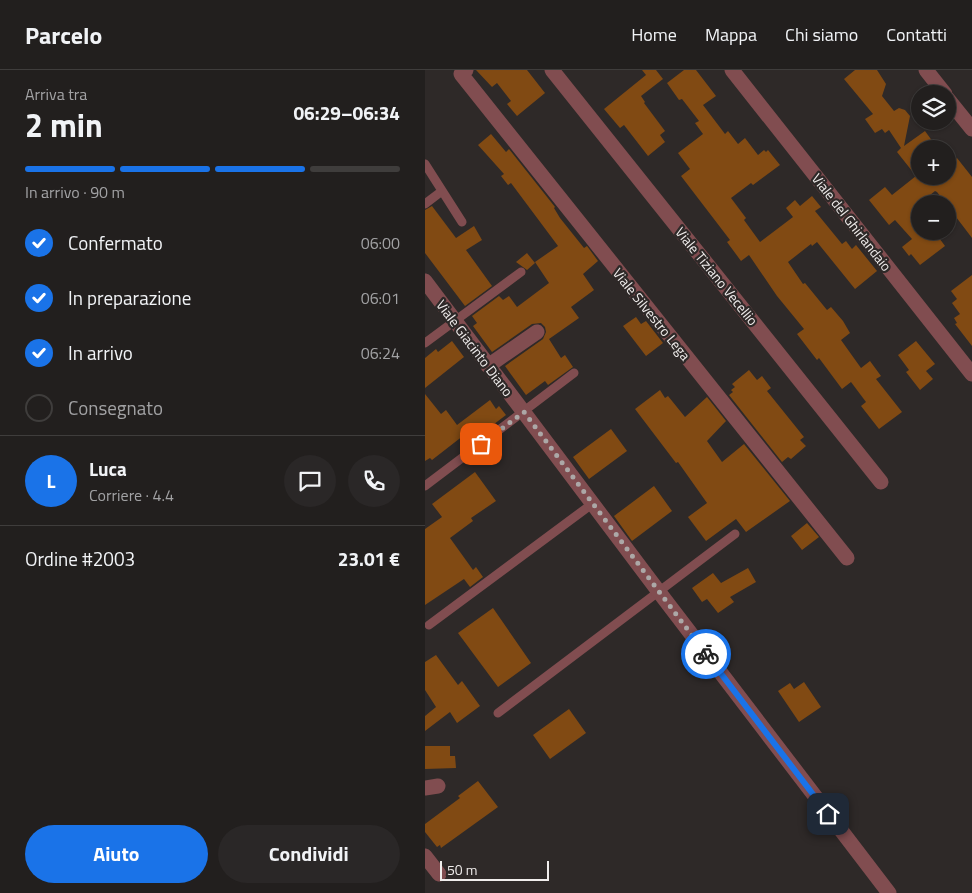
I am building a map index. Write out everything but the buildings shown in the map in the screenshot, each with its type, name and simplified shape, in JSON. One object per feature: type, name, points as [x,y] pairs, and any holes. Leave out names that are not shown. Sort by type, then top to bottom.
[{"type":"street","name":"Viale Tiziano Vecellio","points":[[552,70],[881,482]]},
{"type":"street","name":"Viale del Ghirlandaio","points":[[732,70],[972,374]]},
{"type":"street","points":[[926,70],[938,85]]},
{"type":"street","name":"Viale Silvestro Lega","points":[[461,71],[847,558]]},
{"type":"street","points":[[956,109],[972,129]]},
{"type":"street","name":"Viale Giacinto Diano","points":[[425,280],[592,504],[889,893]]},
{"type":"street","points":[[488,366],[537,332]]},
{"type":"street","points":[[425,856],[439,874]]},
{"type":"lane","points":[[425,164],[462,222]]},
{"type":"lane","points":[[425,204],[442,191]]},
{"type":"lane","points":[[425,343],[521,272]]},
{"type":"lane","points":[[425,486],[574,373]]},
{"type":"lane","points":[[429,624],[592,504]]},
{"type":"lane","points":[[498,713],[735,534]]},
{"type":"way so far","points":[[481,444],[524,412],[706,654]]},
{"type":"route","points":[[706,654],[828,814]]}]
